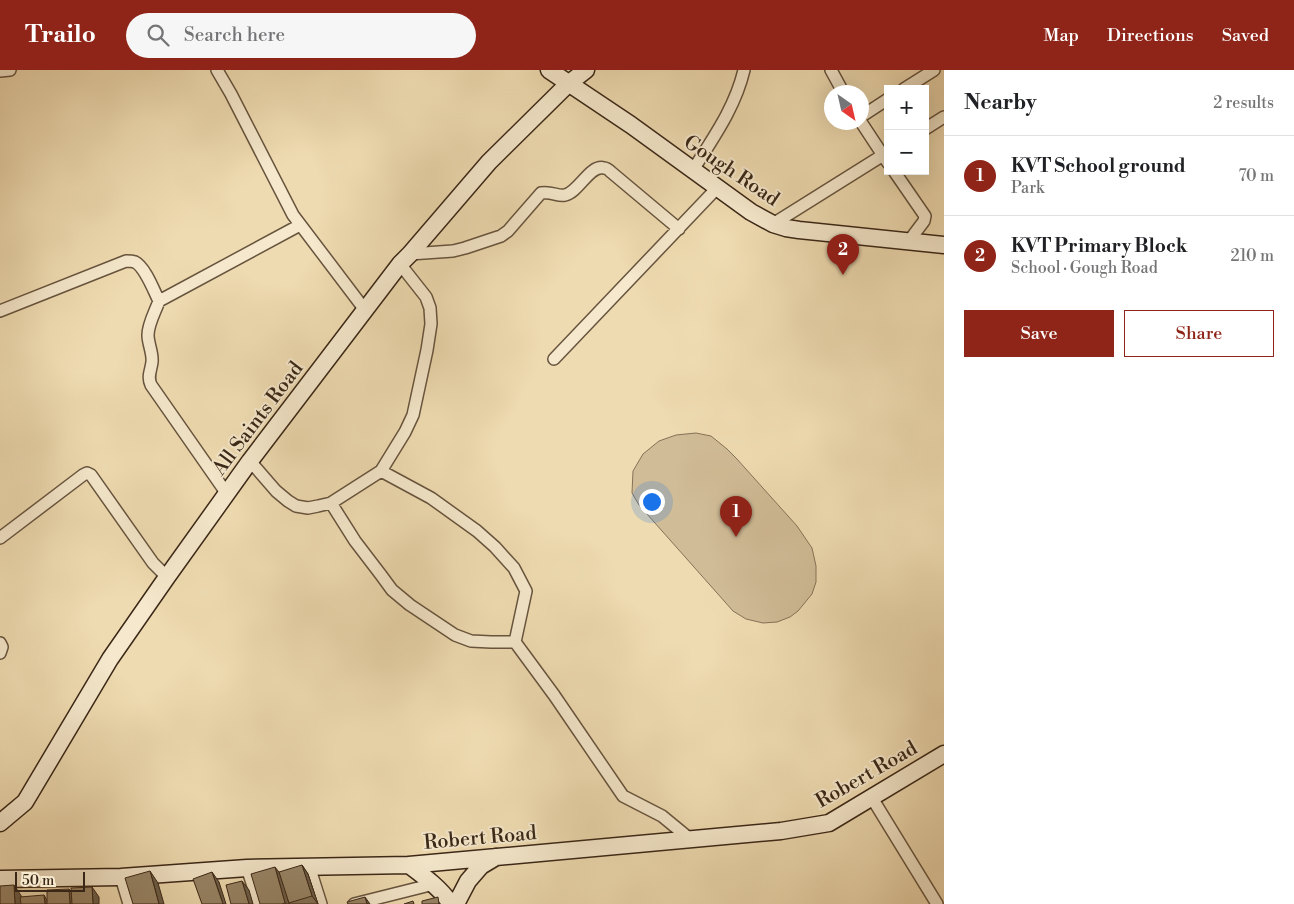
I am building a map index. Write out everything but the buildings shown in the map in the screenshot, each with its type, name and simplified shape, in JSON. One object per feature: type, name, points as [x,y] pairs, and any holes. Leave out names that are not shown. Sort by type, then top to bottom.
[{"type":"street","points":[[0,71],[10,70]]},
{"type":"street","points":[[217,70],[300,225],[366,310]]},
{"type":"street","name":"Gough Road","points":[[549,70],[630,125],[717,188],[773,224],[799,230],[944,245]]},
{"type":"street","name":"All Saints Road","points":[[1,819],[25,802],[110,659],[167,577],[250,461],[405,259],[489,162],[568,84],[586,70]]},
{"type":"street","points":[[693,170],[726,117],[744,70]]},
{"type":"street","points":[[831,70],[840,85]]},
{"type":"street","points":[[910,85],[934,70]]},
{"type":"street","points":[[869,111],[884,102]]},
{"type":"street","points":[[929,126],[944,117]]},
{"type":"street","points":[[866,130],[884,154]]},
{"type":"street","points":[[773,224],[884,158]]},
{"type":"street","points":[[250,461],[276,491],[296,506],[308,508],[331,503],[382,470],[406,432],[413,415],[428,350],[431,324],[430,308],[426,297],[405,259],[453,251],[501,236],[508,231],[542,194],[548,192],[566,195],[576,189],[592,172],[599,168],[604,168],[611,172],[679,229]]},
{"type":"street","points":[[897,175],[925,216],[924,221],[909,241]]},
{"type":"street","points":[[554,359],[717,188]]},
{"type":"street","points":[[226,494],[151,385],[149,374],[153,361],[148,335],[150,325],[159,301],[300,225]]},
{"type":"street","points":[[0,311],[126,261],[134,261],[139,265],[159,301]]},
{"type":"street","points":[[382,470],[430,498],[477,531],[514,568],[526,591],[515,642],[623,796],[662,816],[690,839]]},
{"type":"street","points":[[0,538],[83,474],[88,473],[153,563],[167,577]]},
{"type":"street","points":[[331,503],[392,590],[410,604],[455,635],[471,641],[515,642]]},
{"type":"street","points":[[0,643],[2,647],[0,654]]},
{"type":"street","name":"Robert Road","points":[[0,879],[52,882],[246,868],[409,865],[781,831],[829,823],[944,754]]},
{"type":"street","points":[[872,798],[937,904]]},
{"type":"street","points":[[456,904],[468,881],[481,866],[498,856]]},
{"type":"street","points":[[409,865],[434,884],[451,904]]},
{"type":"street","points":[[309,866],[321,904]]},
{"type":"street","points":[[246,868],[259,904]]},
{"type":"street","points":[[121,877],[130,904]]},
{"type":"street","points":[[354,904],[386,900],[434,884]]},
{"type":"shaded area","points":[[696,433],[711,436],[727,449],[797,526],[812,548],[816,566],[816,582],[812,594],[798,611],[790,617],[777,622],[763,623],[746,619],[733,611],[639,505],[632,493],[633,471],[643,454],[659,441],[676,435]]},
{"type":"place","name":"KVT Primary Block","points":[[843,275]]},
{"type":"place","name":"KVT School ground","points":[[736,537]]}]
